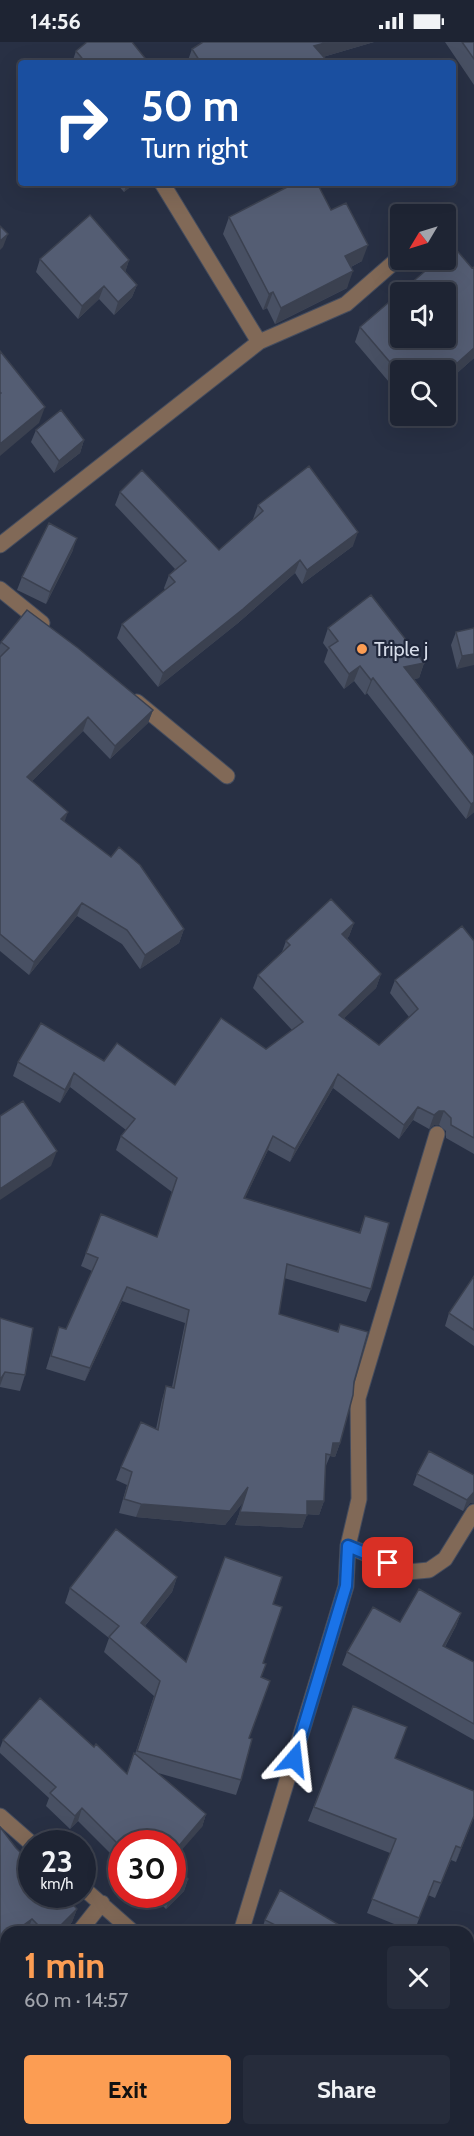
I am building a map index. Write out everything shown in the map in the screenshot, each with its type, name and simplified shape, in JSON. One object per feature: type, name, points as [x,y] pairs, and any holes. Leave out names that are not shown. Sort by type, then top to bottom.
[{"type":"street","points":[[164,186],[259,342]]},
{"type":"street","points":[[0,545],[259,342],[346,304],[390,266]]},
{"type":"street","points":[[0,589],[55,634]]},
{"type":"street","points":[[127,694],[227,776]]},
{"type":"street","points":[[243,1926],[346,1586],[348,1546],[359,1499],[358,1398],[437,1134]]},
{"type":"street","points":[[348,1546],[408,1572],[429,1570],[445,1559],[474,1512]]},
{"type":"street","points":[[0,1816],[18,1832]]},
{"type":"street","points":[[96,1898],[127,1926]]},
{"type":"street","points":[[83,1926],[102,1903]]},
{"type":"building","points":[[87,42],[132,42],[147,60],[84,60],[76,51]]},
{"type":"building","points":[[203,42],[328,42],[314,46],[326,60],[199,60],[192,49]]},
{"type":"building","points":[[462,42],[474,42],[474,59]]},
{"type":"building","points":[[289,186],[319,186],[331,210],[346,203],[368,245],[345,256],[353,271],[281,308],[273,292],[269,294],[229,217]]},
{"type":"building","points":[[90,215],[129,260],[121,267],[137,285],[118,302],[104,286],[82,306],[40,259]]},
{"type":"building","points":[[0,226],[8,234],[0,241]]},
{"type":"building","points":[[456,249],[472,268],[474,267],[474,348],[456,364],[456,360],[390,360],[390,362],[360,327],[390,302],[390,348],[456,348],[456,282],[413,282],[426,270],[456,270]]},
{"type":"building","points":[[0,351],[45,407],[0,444],[1,393]]},
{"type":"building","points":[[61,410],[84,440],[59,461],[36,430]]},
{"type":"building","points":[[309,466],[358,532],[307,570],[300,560],[163,673],[122,624],[175,582],[169,575],[186,561],[120,492],[142,470],[219,550],[263,511],[258,505]]},
{"type":"building","points":[[49,523],[77,538],[50,592],[22,577]]},
{"type":"building","points":[[371,595],[424,663],[404,667],[474,756],[474,802],[471,804],[373,678],[371,680],[360,666],[349,674],[329,647],[338,641],[328,628]]},
{"type":"building","points":[[27,610],[78,648],[153,710],[115,746],[88,717],[27,777],[68,812],[61,819],[111,857],[119,847],[140,865],[184,929],[145,955],[127,930],[82,903],[34,962],[0,934],[0,657],[9,648],[1,642]]},
{"type":"building","points":[[474,628],[474,654],[462,656],[456,632]]},
{"type":"building","points":[[331,899],[354,923],[342,934],[381,974],[339,1015],[379,1045],[418,1009],[395,980],[462,926],[474,941],[474,1138],[451,1125],[451,1118],[444,1111],[439,1111],[434,1115],[418,1107],[404,1125],[338,1074],[295,1149],[273,1136],[244,1198],[360,1233],[365,1216],[389,1223],[371,1289],[287,1264],[279,1314],[338,1332],[340,1324],[368,1332],[340,1443],[333,1443],[331,1455],[326,1454],[324,1501],[307,1501],[307,1515],[240,1512],[248,1487],[230,1511],[141,1504],[124,1499],[132,1472],[121,1467],[141,1422],[158,1430],[166,1386],[174,1388],[189,1310],[127,1287],[90,1368],[51,1356],[59,1327],[66,1329],[98,1258],[86,1253],[101,1214],[157,1237],[177,1178],[121,1136],[135,1119],[74,1073],[65,1090],[18,1062],[41,1023],[104,1061],[117,1043],[175,1085],[221,1018],[266,1049],[303,1022],[258,975],[290,945],[286,941]]},
{"type":"building","points":[[23,1101],[57,1151],[0,1189],[0,1116]]},
{"type":"building","points":[[474,1276],[474,1330],[449,1313]]},
{"type":"building","points":[[0,1318],[33,1328],[25,1375],[5,1372],[0,1380]]},
{"type":"building","points":[[429,1451],[474,1475],[474,1492],[467,1500],[417,1474]]},
{"type":"building","points":[[116,1529],[177,1577],[141,1623],[186,1662],[225,1557],[282,1577],[273,1604],[282,1607],[263,1663],[266,1664],[261,1677],[270,1681],[249,1738],[252,1739],[241,1780],[137,1751],[160,1681],[109,1637],[119,1626],[70,1588]]},
{"type":"building","points":[[419,1589],[461,1613],[443,1646],[474,1662],[474,1724],[347,1652],[373,1607],[400,1622]]},
{"type":"building","points":[[40,1698],[94,1747],[96,1744],[127,1774],[134,1753],[206,1814],[186,1838],[186,1830],[108,1830],[108,1834],[82,1808],[75,1816],[50,1793],[56,1787],[3,1740]]},
{"type":"building","points":[[353,1706],[407,1727],[395,1758],[474,1791],[474,1816],[461,1848],[456,1846],[441,1883],[434,1881],[419,1918],[372,1899],[396,1839],[314,1807]]},
{"type":"building","points":[[0,1827],[18,1850],[18,1908],[77,1909],[60,1926],[39,1926],[32,1919],[22,1926],[0,1926]]},
{"type":"building","points":[[280,1890],[341,1926],[277,1926],[265,1920]]},
{"type":"place","name":"Triple j","points":[[362,649]]},
{"type":"route","points":[[294,1759],[346,1586],[348,1546],[388,1563]]}]
